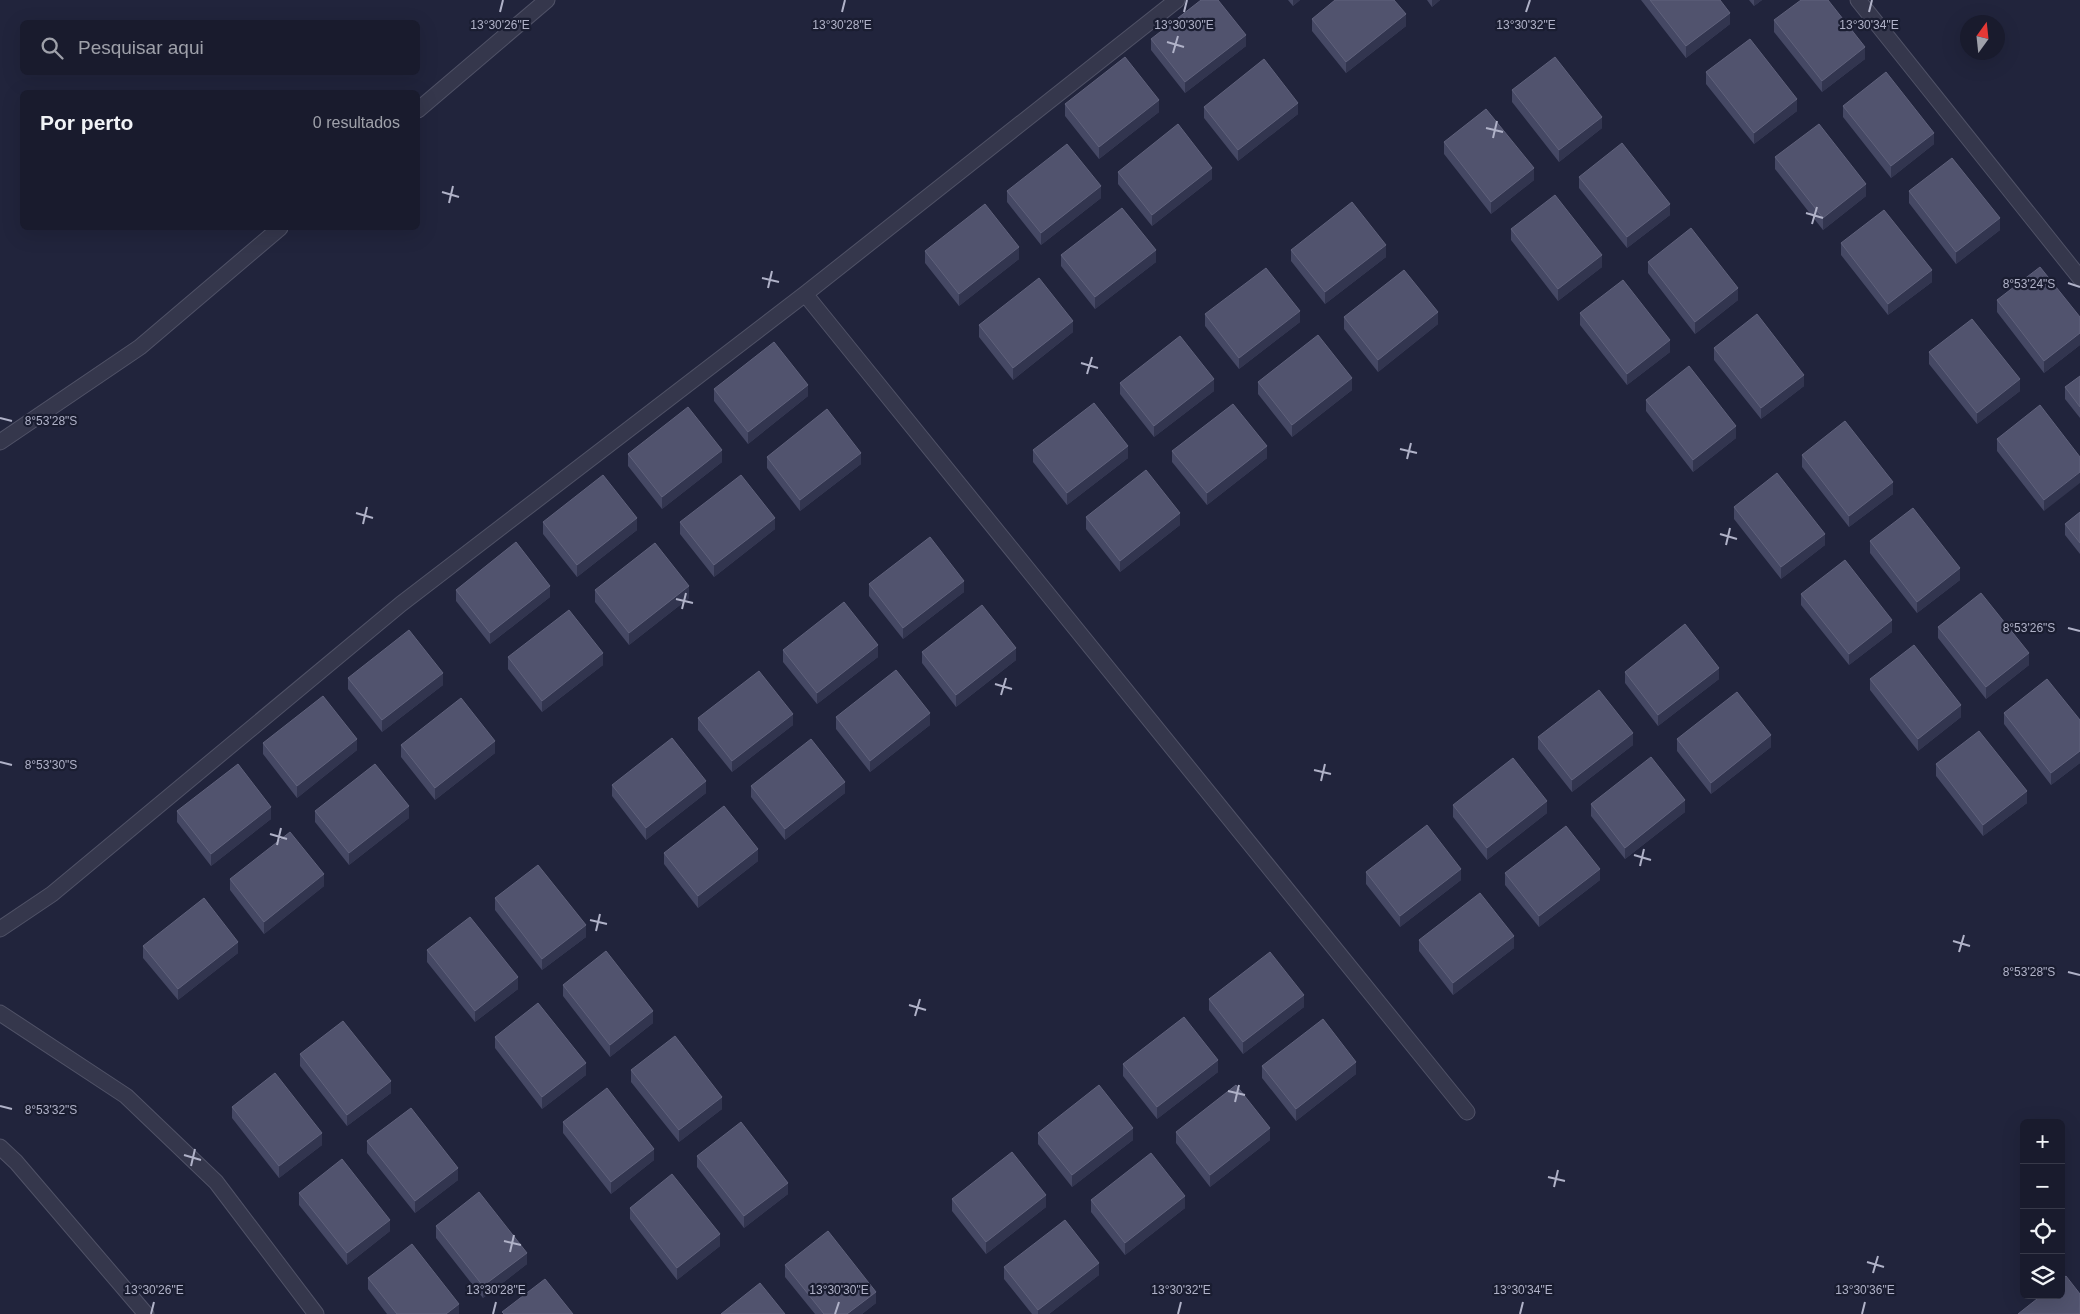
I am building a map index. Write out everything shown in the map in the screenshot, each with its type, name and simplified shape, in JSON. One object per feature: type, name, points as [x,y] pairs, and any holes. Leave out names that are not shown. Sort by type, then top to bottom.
[{"type":"street","points":[[420,108],[547,0]]},
{"type":"street","points":[[0,929],[52,894],[401,604],[805,294],[1176,0]]},
{"type":"street","points":[[1858,0],[2080,278]]},
{"type":"street","points":[[0,442],[140,347],[278,230]]},
{"type":"street","points":[[805,294],[1467,1112]]},
{"type":"street","points":[[0,1013],[126,1096],[216,1182],[316,1314]]},
{"type":"street","points":[[0,1147],[16,1162],[146,1314]]},
{"type":"building","points":[[1201,0],[1218,0],[1246,35],[1185,82],[1151,39]]},
{"type":"building","points":[[1335,0],[1394,0],[1406,14],[1346,62],[1312,19]]},
{"type":"building","points":[[1650,0],[1720,0],[1730,13],[1686,46]]},
{"type":"building","points":[[1801,0],[1828,0],[1865,47],[1822,81],[1774,20]]},
{"type":"building","points":[[1750,39],[1797,99],[1754,133],[1706,72]]},
{"type":"building","points":[[1125,57],[1159,100],[1099,147],[1065,104]]},
{"type":"building","points":[[1555,57],[1602,117],[1559,150],[1512,90]]},
{"type":"building","points":[[1264,59],[1298,103],[1238,150],[1204,107]]},
{"type":"building","points":[[1886,72],[1934,133],[1891,166],[1843,106]]},
{"type":"building","points":[[1486,109],[1534,168],[1491,202],[1444,142]]},
{"type":"building","points":[[1178,124],[1212,168],[1152,215],[1118,172]]},
{"type":"building","points":[[1819,124],[1866,184],[1823,218],[1775,157]]},
{"type":"building","points":[[1622,143],[1670,204],[1627,237],[1579,177]]},
{"type":"building","points":[[1067,144],[1101,186],[1041,233],[1007,191]]},
{"type":"building","points":[[1952,158],[2000,218],[1956,252],[1909,191]]},
{"type":"building","points":[[1555,195],[1602,255],[1558,289],[1511,229]]},
{"type":"building","points":[[1352,202],[1386,245],[1325,292],[1291,250]]},
{"type":"building","points":[[985,204],[1019,247],[959,294],[925,251]]},
{"type":"building","points":[[1122,208],[1156,250],[1095,297],[1061,255]]},
{"type":"building","points":[[1884,210],[1932,270],[1888,304],[1841,243]]},
{"type":"building","points":[[1691,228],[1738,288],[1695,322],[1648,262]]},
{"type":"building","points":[[2040,267],[2080,317],[2080,333],[2044,361],[1997,300]]},
{"type":"building","points":[[1266,268],[1300,311],[1239,358],[1205,314]]},
{"type":"building","points":[[1404,270],[1438,312],[1378,360],[1344,317]]},
{"type":"building","points":[[1039,278],[1073,321],[1013,368],[979,325]]},
{"type":"building","points":[[1623,280],[1670,340],[1627,374],[1580,313]]},
{"type":"building","points":[[1757,314],[1804,375],[1761,408],[1714,348]]},
{"type":"building","points":[[1972,319],[2020,379],[1977,413],[1929,352]]},
{"type":"building","points":[[1318,335],[1352,378],[1292,425],[1258,382]]},
{"type":"building","points":[[1180,336],[1214,379],[1154,426],[1120,383]]},
{"type":"building","points":[[774,342],[808,385],[748,432],[714,389]]},
{"type":"building","points":[[1689,366],[1736,426],[1693,460],[1646,400]]},
{"type":"building","points":[[2080,376],[2080,407],[2065,387]]},
{"type":"building","points":[[1094,403],[1128,446],[1067,493],[1033,450]]},
{"type":"building","points":[[1233,404],[1267,446],[1207,493],[1172,451]]},
{"type":"building","points":[[2040,405],[2080,457],[2080,472],[2044,500],[1997,439]]},
{"type":"building","points":[[688,407],[722,450],[662,497],[628,454]]},
{"type":"building","points":[[827,409],[861,453],[800,500],[767,457]]},
{"type":"building","points":[[1845,421],[1893,482],[1849,516],[1802,455]]},
{"type":"building","points":[[1146,470],[1180,513],[1120,561],[1086,517]]},
{"type":"building","points":[[1777,473],[1825,534],[1781,567],[1734,507]]},
{"type":"building","points":[[603,475],[637,518],[577,565],[543,522]]},
{"type":"building","points":[[741,475],[775,518],[714,565],[680,522]]},
{"type":"building","points":[[1913,508],[1960,568],[1917,602],[1870,541]]},
{"type":"building","points":[[2080,512],[2080,543],[2065,524]]},
{"type":"building","points":[[930,537],[964,581],[903,628],[869,584]]},
{"type":"building","points":[[516,542],[550,586],[490,633],[456,590]]},
{"type":"building","points":[[655,543],[689,586],[629,633],[595,590]]},
{"type":"building","points":[[1845,560],[1892,620],[1849,654],[1801,594]]},
{"type":"building","points":[[1981,593],[2029,653],[1986,687],[1938,627]]},
{"type":"building","points":[[844,602],[878,645],[817,693],[783,650]]},
{"type":"building","points":[[982,605],[1016,648],[956,695],[922,652]]},
{"type":"building","points":[[569,610],[603,653],[542,701],[508,657]]},
{"type":"building","points":[[1685,624],[1719,668],[1658,715],[1625,672]]},
{"type":"building","points":[[409,630],[443,673],[382,720],[348,678]]},
{"type":"building","points":[[1914,645],[1961,705],[1918,739],[1870,679]]},
{"type":"building","points":[[896,670],[930,713],[870,761],[836,717]]},
{"type":"building","points":[[759,671],[793,714],[732,761],[698,718]]},
{"type":"building","points":[[2047,679],[2080,720],[2080,751],[2051,773],[2004,713]]},
{"type":"building","points":[[1599,690],[1633,733],[1572,780],[1538,737]]},
{"type":"building","points":[[1737,692],[1771,735],[1711,783],[1677,739]]},
{"type":"building","points":[[323,696],[357,739],[297,786],[263,743]]},
{"type":"building","points":[[461,698],[495,741],[435,788],[401,745]]},
{"type":"building","points":[[1979,731],[2027,791],[1983,825],[1936,764]]},
{"type":"building","points":[[672,738],[706,781],[646,828],[612,785]]},
{"type":"building","points":[[811,739],[845,782],[785,829],[751,786]]},
{"type":"building","points":[[1651,757],[1685,800],[1625,848],[1591,804]]},
{"type":"building","points":[[1513,758],[1547,801],[1487,848],[1453,805]]},
{"type":"building","points":[[238,764],[271,807],[211,854],[177,811]]},
{"type":"building","points":[[375,764],[409,806],[349,853],[315,811]]},
{"type":"building","points":[[724,806],[758,849],[698,896],[664,853]]},
{"type":"building","points":[[1427,825],[1461,869],[1400,916],[1366,872]]},
{"type":"building","points":[[1566,826],[1600,869],[1539,916],[1505,873]]},
{"type":"building","points":[[290,832],[324,874],[264,922],[230,879]]},
{"type":"building","points":[[538,865],[586,925],[542,959],[495,898]]},
{"type":"building","points":[[1480,893],[1514,936],[1453,983],[1419,940]]},
{"type":"building","points":[[204,898],[238,942],[178,989],[143,946]]},
{"type":"building","points":[[470,917],[518,977],[475,1011],[427,950]]},
{"type":"building","points":[[606,951],[653,1011],[610,1045],[563,985]]},
{"type":"building","points":[[1270,952],[1304,995],[1243,1042],[1209,999]]},
{"type":"building","points":[[538,1003],[586,1063],[542,1097],[495,1037]]},
{"type":"building","points":[[1184,1017],[1218,1060],[1157,1107],[1123,1064]]},
{"type":"building","points":[[1323,1019],[1356,1062],[1296,1109],[1262,1066]]},
{"type":"building","points":[[343,1021],[391,1081],[347,1115],[300,1054]]},
{"type":"building","points":[[675,1036],[722,1097],[679,1130],[631,1070]]},
{"type":"building","points":[[275,1073],[322,1133],[279,1166],[232,1107]]},
{"type":"building","points":[[1099,1085],[1133,1128],[1072,1175],[1038,1133]]},
{"type":"building","points":[[1236,1085],[1270,1128],[1210,1175],[1176,1132]]},
{"type":"building","points":[[607,1088],[654,1149],[611,1182],[563,1122]]},
{"type":"building","points":[[411,1108],[458,1168],[415,1201],[367,1141]]},
{"type":"building","points":[[741,1122],[788,1183],[744,1216],[697,1156]]},
{"type":"building","points":[[1012,1152],[1046,1195],[986,1242],[952,1199]]},
{"type":"building","points":[[1151,1153],[1185,1196],[1125,1243],[1091,1200]]},
{"type":"building","points":[[342,1159],[390,1220],[347,1253],[299,1193]]},
{"type":"building","points":[[672,1174],[720,1234],[677,1268],[630,1208]]},
{"type":"building","points":[[479,1192],[527,1253],[483,1286],[436,1226]]},
{"type":"building","points":[[1065,1220],[1099,1263],[1038,1310],[1004,1267]]},
{"type":"building","points":[[828,1231],[876,1292],[847,1314],[824,1314],[785,1265]]},
{"type":"building","points":[[412,1244],[459,1304],[446,1314],[397,1314],[368,1278]]},
{"type":"building","points":[[2065,1277],[2080,1294],[2080,1314],[2018,1314],[2037,1299],[2065,1299]]},
{"type":"building","points":[[545,1279],[573,1314],[504,1314],[502,1312]]},
{"type":"building","points":[[760,1283],[785,1314],[721,1314]]}]
